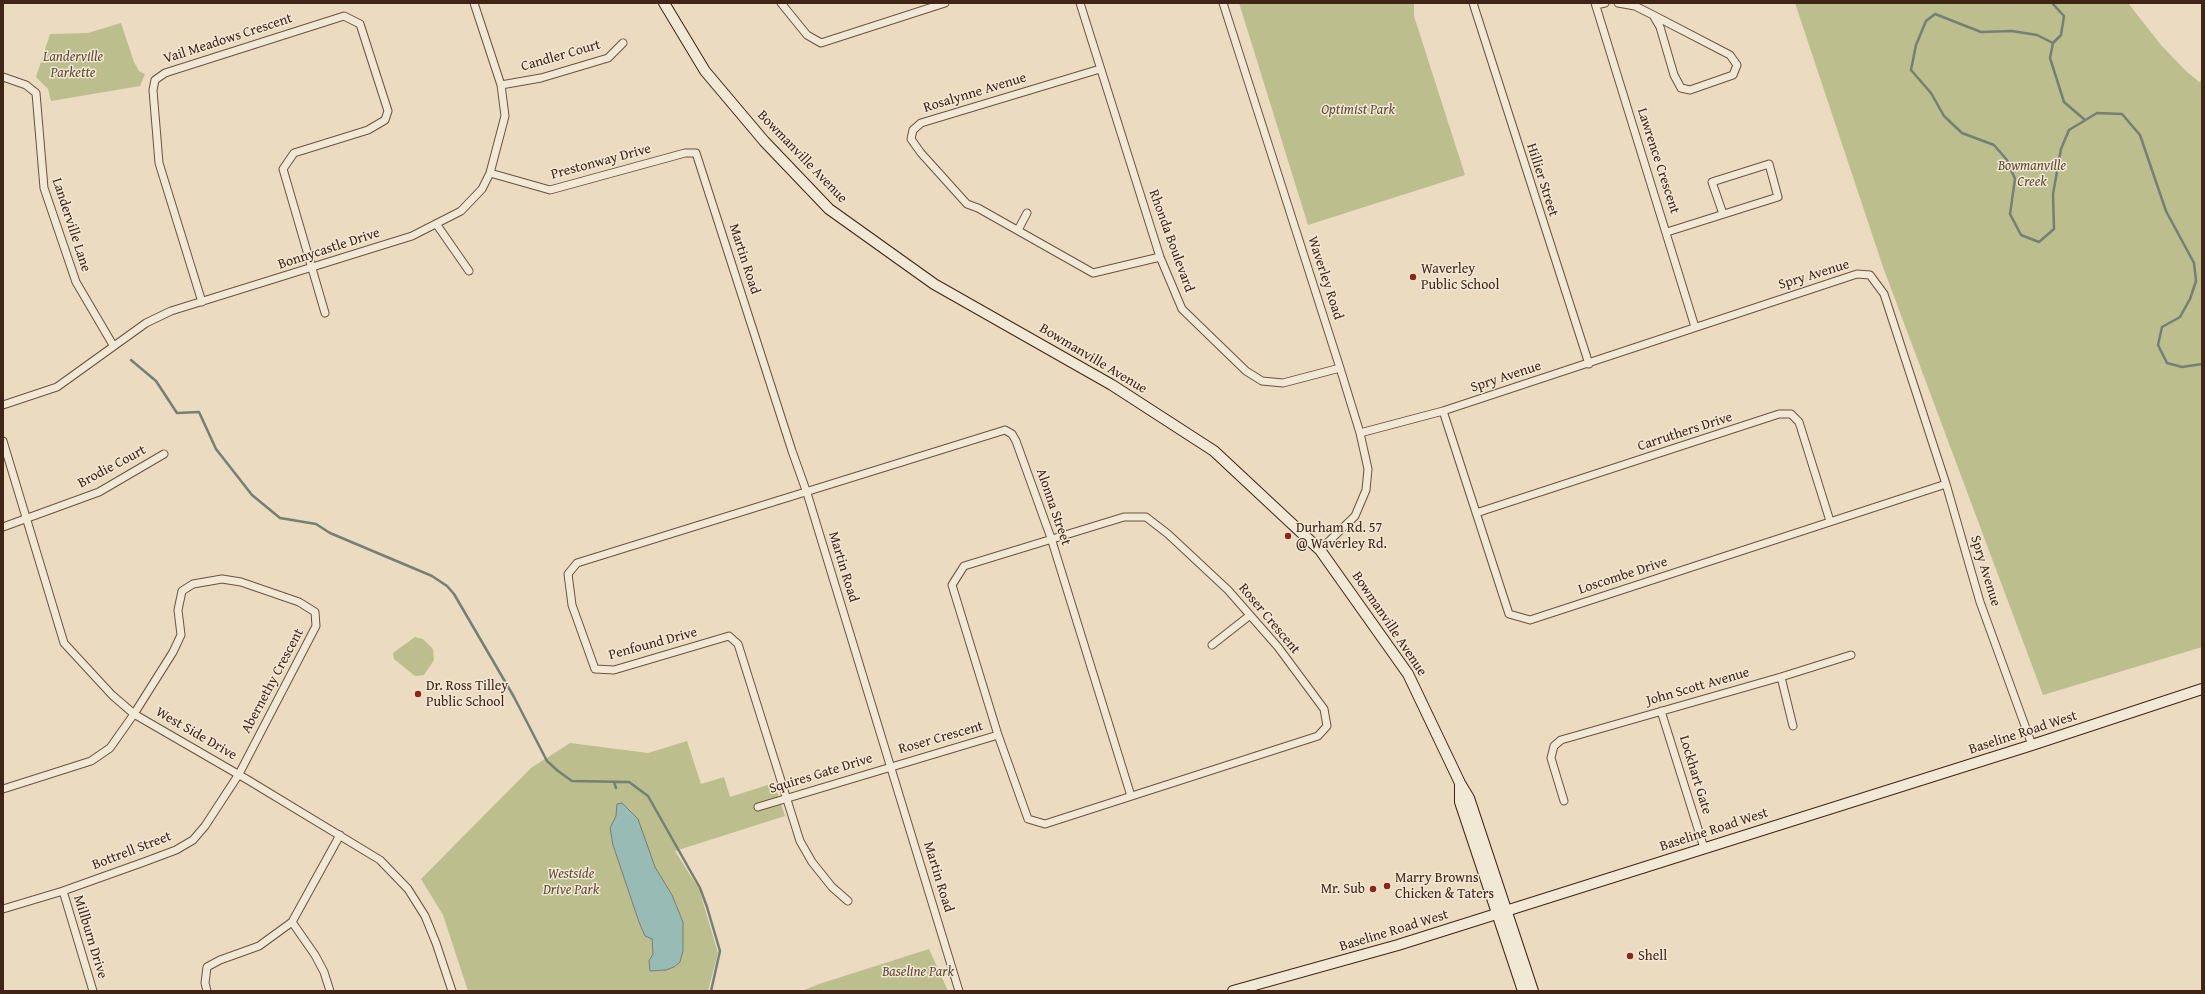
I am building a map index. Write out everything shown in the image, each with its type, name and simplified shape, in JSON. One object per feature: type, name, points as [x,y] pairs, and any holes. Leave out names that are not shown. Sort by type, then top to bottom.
[{"type":"main road","name":"Bowmanville Avenue","points":[[664,3],[706,71],[764,141],[829,209],[934,284],[1112,385],[1214,452],[1320,550],[1408,674],[1460,783],[1460,802],[1533,991]]},
{"type":"main road","name":"Baseline Road West","points":[[1238,990],[1364,955],[2032,745],[2202,689]]},
{"type":"main road","name":"Bowmanville Avenue","points":[[1502,911],[1523,991]]},
{"type":"street","name":"Bonnycastle Drive","points":[[3,405],[57,387],[113,345],[152,320],[171,311],[412,236],[437,225],[461,211],[482,189],[490,173],[505,116],[501,85],[474,3]]},
{"type":"street","points":[[781,3],[807,35],[821,43],[945,3]]},
{"type":"street","name":"Rhonda Boulevard","points":[[1080,3],[1160,257],[1182,309],[1246,371],[1262,381],[1283,383],[1340,368]]},
{"type":"street","name":"Waverley Road","points":[[1223,3],[1340,368],[1360,433],[1368,469],[1366,490],[1355,516],[1320,550]]},
{"type":"street","name":"Hillier Street","points":[[1473,3],[1589,364]]},
{"type":"street","points":[[1596,4],[1605,3]]},
{"type":"street","points":[[1618,3],[1635,6],[1653,15],[1730,55],[1737,65],[1733,75],[1690,90],[1681,88],[1674,75],[1660,27],[1653,15]]},
{"type":"street","name":"Lawrence Crescent","points":[[1596,4],[1695,327]]},
{"type":"street","name":"Vail Meadows Crescent","points":[[202,302],[159,162],[153,90],[156,80],[165,73],[344,16],[360,24],[388,111],[385,120],[368,130],[294,153],[283,169],[313,268]]},
{"type":"street","name":"Candler Court","points":[[501,85],[541,78],[608,58],[623,43]]},
{"type":"street","name":"Rosalynne Avenue","points":[[1100,69],[922,122],[913,130],[911,139],[921,153],[967,204],[1018,230],[1093,273],[1160,257]]},
{"type":"street","name":"Landerville Lane","points":[[3,77],[26,85],[36,93],[44,188],[76,282],[113,345]]},
{"type":"street","name":"Prestonway Drive","points":[[490,173],[550,190],[685,153],[696,153]]},
{"type":"street","name":"Martin Road","points":[[696,153],[792,451],[807,493],[959,991]]},
{"type":"street","points":[[1667,232],[1778,197],[1769,164],[1712,182],[1723,214]]},
{"type":"street","points":[[1018,230],[1027,213]]},
{"type":"street","points":[[437,225],[469,271]]},
{"type":"street","points":[[313,268],[325,313]]},
{"type":"street","name":"Spry Avenue","points":[[1360,433],[1443,411],[1589,364],[1695,327],[1857,274],[1870,275],[1884,294],[1946,484],[1980,602],[2032,745]]},
{"type":"street","name":"Loscombe Drive","points":[[1443,411],[1509,614],[1530,620],[1946,484]]},
{"type":"street","name":"Carruthers Drive","points":[[1476,513],[1779,414],[1791,414],[1799,422],[1830,522]]},
{"type":"street","name":"Alonna Street","points":[[807,493],[1005,430],[1012,434],[1016,441],[1051,538],[1131,796]]},
{"type":"street","name":"West Side Drive","points":[[3,441],[64,643],[112,695],[134,714],[238,774],[380,860],[416,901],[436,943],[452,991]]},
{"type":"street","name":"Brodie Court","points":[[3,527],[99,492],[164,454]]},
{"type":"street","name":"Penfound Drive","points":[[786,798],[738,644],[729,636],[614,670],[596,669],[572,606],[568,574],[577,563],[807,493]]},
{"type":"street","name":"Roser Crescent","points":[[1124,517],[1146,517],[1168,534],[1228,590],[1249,616],[1278,648],[1324,709],[1327,726],[1318,736],[1045,824],[1028,819],[998,736],[952,585],[964,566],[1051,538],[1124,517]]},
{"type":"street","name":"Abernethy Crescent","points":[[134,714],[181,635],[178,610],[182,591],[193,584],[222,579],[241,582],[299,602],[315,612],[316,626],[238,774]]},
{"type":"street","points":[[1212,645],[1249,616]]},
{"type":"street","name":"John Scott Avenue","points":[[1564,802],[1551,758],[1554,746],[1562,740],[1781,677],[1851,655]]},
{"type":"street","points":[[1781,677],[1793,726]]},
{"type":"street","name":"Lockhart Gate","points":[[1661,711],[1704,848]]},
{"type":"street","points":[[3,789],[91,761],[110,748],[134,714]]},
{"type":"street","name":"Roser Crescent","points":[[891,766],[998,736]]},
{"type":"street","name":"Squires Gate Drive","points":[[758,807],[891,766]]},
{"type":"street","name":"Bottrell Street","points":[[3,909],[63,891],[176,850],[193,840],[205,826],[238,774]]},
{"type":"street","points":[[786,798],[800,841],[812,862],[832,887],[848,901]]},
{"type":"street","points":[[207,991],[205,983],[207,967],[220,960],[259,946],[292,922],[340,836]]},
{"type":"street","name":"Millburn Drive","points":[[63,891],[93,991]]},
{"type":"street","points":[[292,922],[315,955],[324,972],[330,991]]},
{"type":"green space","name":"Optimist Park","points":[[1239,3],[1414,3],[1414,16],[1465,175],[1308,225]]},
{"type":"green space","name":"Bowmanville Creek","points":[[1795,3],[2128,3],[2161,45],[2185,70],[2199,82],[2202,80],[2202,647],[2043,695],[1883,267]]},
{"type":"green space","name":"Landerville Parkette","points":[[121,23],[134,62],[139,71],[145,74],[140,86],[51,101],[48,89],[36,77],[50,34],[88,33]]},
{"type":"green space","points":[[415,637],[423,639],[433,649],[434,660],[424,675],[415,676],[394,659],[393,653]]},
{"type":"green space","name":"Westside Drive Park","points":[[687,741],[701,784],[724,777],[730,797],[774,783],[785,816],[675,851],[699,889],[718,953],[708,991],[468,991],[443,915],[421,879],[531,768],[570,743],[648,753]]},
{"type":"green space","name":"Baseline Park","points":[[929,949],[948,991],[802,991],[819,984]]},
{"type":"water","points":[[622,803],[638,819],[655,867],[672,895],[683,922],[683,951],[680,962],[674,967],[666,970],[650,971],[649,961],[653,954],[652,939],[645,936],[639,922],[613,845],[610,828],[616,816],[617,804]]},
{"type":"waterway","name":"Bowmanville Creek","points":[[2052,3],[2064,16],[2061,35],[2053,43],[2037,35],[2012,31],[1981,32],[1935,14],[1926,21],[1916,45],[1911,70],[1931,93],[1944,116],[1962,133],[1994,145],[2007,160],[2015,179],[2010,214],[2021,235],[2039,242],[2054,229],[2053,194],[2061,149],[2069,130],[2097,113],[2122,114],[2140,135],[2166,211],[2194,263],[2196,281],[2190,299],[2180,317],[2162,327],[2158,345],[2167,363],[2182,367],[2202,364]]},
{"type":"waterway","name":"Bowmanville Creek","points":[[2053,43],[2050,58],[2064,102],[2085,120]]},
{"type":"waterway","points":[[131,360],[156,381],[177,413],[199,412],[216,449],[252,495],[280,518],[316,524],[330,533],[432,576],[447,586],[454,594],[514,697],[547,761],[558,771],[572,781],[629,782],[648,796],[700,888],[707,907],[720,951],[711,991]]},
{"type":"waterway","points":[[614,782],[616,788]]},
{"type":"place","name":"Waverley Public School","points":[[1413,277]]},
{"type":"place","name":"Durham Rd. 57 @ Waverley Rd.","points":[[1288,536]]},
{"type":"place","name":"Dr. Ross Tilley Public School","points":[[418,694]]},
{"type":"place","name":"Marry Browns Chicken & Taters","points":[[1387,886]]},
{"type":"place","name":"Mr. Sub","points":[[1373,889]]},
{"type":"place","name":"Shell","points":[[1630,956]]}]
